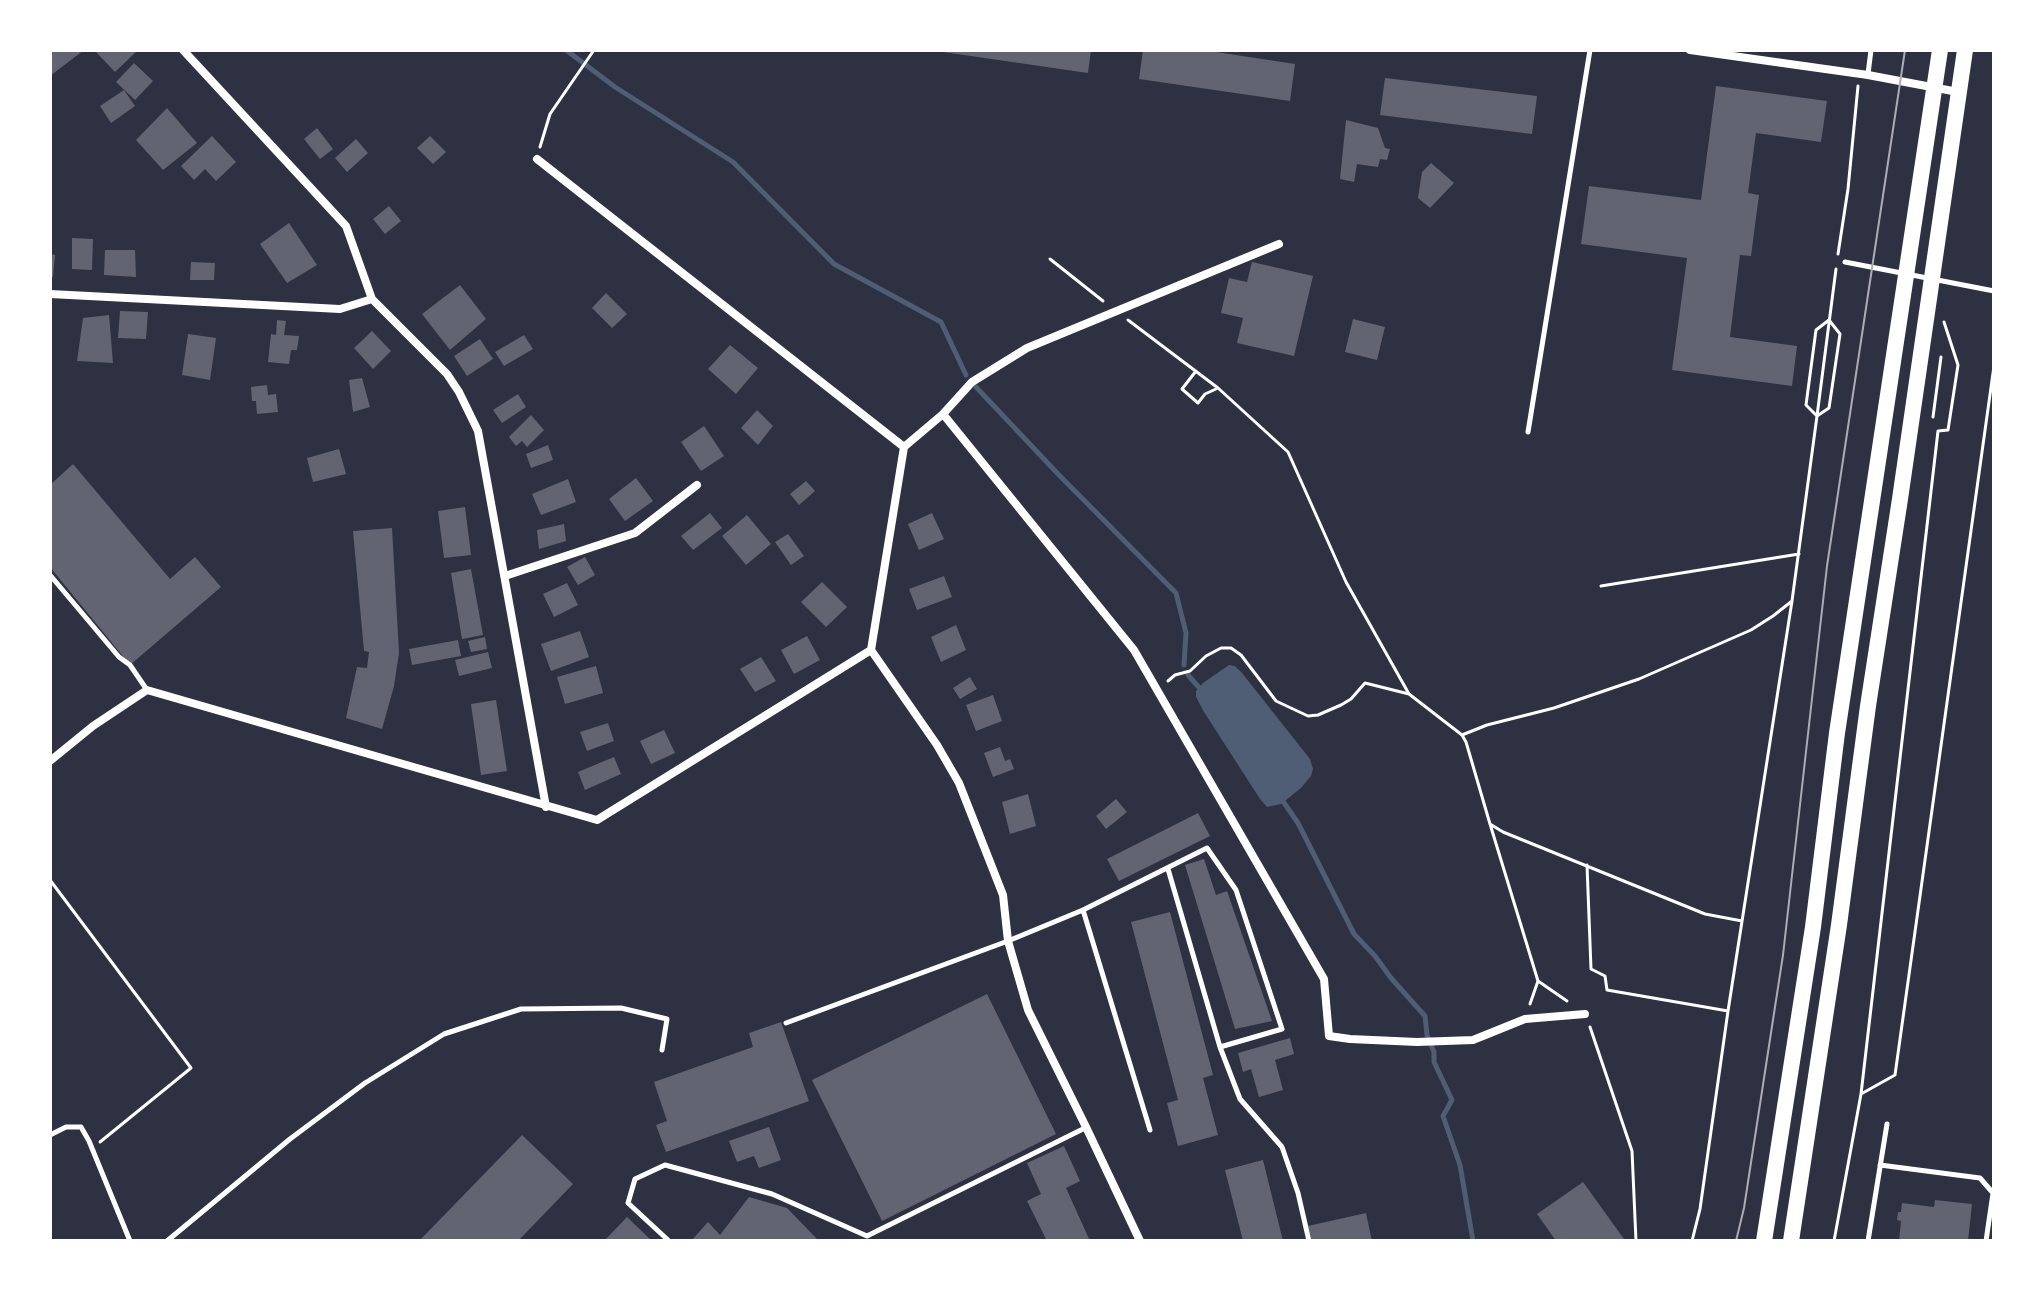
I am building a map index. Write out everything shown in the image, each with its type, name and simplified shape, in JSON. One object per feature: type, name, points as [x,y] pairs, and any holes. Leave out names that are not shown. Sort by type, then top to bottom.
[{"type":"main road","points":[[1764,1241],[1813,927],[1837,733],[1940,50]]},
{"type":"main road","points":[[1791,1241],[1965,50]]},
{"type":"street","points":[[183,50],[346,226],[372,299],[447,374],[478,431],[546,807]]},
{"type":"street","points":[[1690,50],[1864,74],[1959,92]]},
{"type":"street","points":[[537,159],[904,447]]},
{"type":"street","points":[[1140,1241],[1028,1010],[1008,941],[1003,895],[959,783],[937,745],[871,650],[904,447],[943,414],[972,382],[1027,348],[1279,244]]},
{"type":"street","points":[[50,294],[340,309],[372,299]]},
{"type":"street","points":[[943,414],[1134,650],[1324,979],[1329,1036],[1417,1042],[1473,1040],[1525,1019],[1585,1014]]},
{"type":"street","points":[[505,576],[635,533],[697,485]]},
{"type":"street","points":[[50,761],[93,726],[147,690],[597,820],[871,650]]},
{"type":"lane","points":[[1528,432],[1590,50]]},
{"type":"lane","points":[[1864,74],[1871,50]]},
{"type":"lane","points":[[1845,262],[1994,291]]},
{"type":"lane","points":[[50,575],[119,657],[130,665],[147,690]]},
{"type":"lane","points":[[786,1023],[1083,910],[1207,848],[1236,890],[1282,1029],[1220,1047]]},
{"type":"lane","points":[[1168,869],[1220,1047],[1240,1099],[1282,1147],[1298,1193],[1309,1241]]},
{"type":"lane","points":[[1083,910],[1150,1130]]},
{"type":"lane","points":[[167,1241],[290,1139],[365,1083],[444,1034],[521,1009],[621,1008],[667,1019],[662,1050]]},
{"type":"lane","points":[[1868,1241],[1887,1124]]},
{"type":"lane","points":[[50,1135],[66,1127],[81,1127],[130,1241]]},
{"type":"lane","points":[[669,1241],[628,1203],[635,1179],[665,1165],[772,1194],[867,1236],[1086,1127]]},
{"type":"lane","points":[[1880,1165],[1980,1178],[1993,1193],[1986,1241]]},
{"type":"path","points":[[537,159],[550,114],[592,52]]},
{"type":"path","points":[[1848,189],[1864,74]]},
{"type":"path","points":[[1050,259],[1218,388],[1288,452],[1346,582],[1409,694],[1462,735],[1466,742],[1538,981],[1525,1019]]},
{"type":"path","points":[[1829,320],[1840,334],[1829,408],[1817,416],[1806,405],[1816,330],[1829,320]]},
{"type":"path","points":[[1834,1241],[1861,1094],[1938,431],[1948,430],[1958,365],[1945,323]]},
{"type":"path","points":[[1692,1241],[1700,1209],[1792,601],[1827,339]]},
{"type":"path","points":[[1933,417],[1941,357]]},
{"type":"path","points":[[1861,1094],[1895,1075],[1994,366]]},
{"type":"path","points":[[1196,371],[1182,389],[1198,403],[1205,394],[1218,388]]},
{"type":"path","points":[[1601,586],[1799,553]]},
{"type":"path","points":[[1462,735],[1487,725],[1554,708],[1651,674],[1751,630],[1792,601]]},
{"type":"path","points":[[1157,691],[1175,675],[1190,671],[1206,656],[1221,648],[1231,648],[1241,655],[1276,701],[1308,716],[1318,715],[1351,699],[1365,683],[1409,694]]},
{"type":"path","points":[[1490,824],[1705,914],[1742,921]]},
{"type":"path","points":[[1587,865],[1591,969],[1605,976],[1607,990],[1728,1011]]},
{"type":"path","points":[[50,880],[191,1068],[92,1149]]},
{"type":"path","points":[[1538,981],[1585,1014],[1632,1151],[1636,1241]]},
{"type":"water","points":[[1229,665],[1242,673],[1310,759],[1313,769],[1311,776],[1281,804],[1267,807],[1260,799],[1196,697],[1196,691],[1203,683]]},
{"type":"building","points":[[50,50],[84,50],[50,76]]},
{"type":"building","points":[[138,50],[115,72],[96,52]]},
{"type":"building","points":[[943,50],[1091,50],[1088,73]]},
{"type":"building","points":[[1143,50],[1203,50],[1295,64],[1290,101],[1139,79]]},
{"type":"building","points":[[134,63],[153,81],[135,100],[116,82]]},
{"type":"building","points":[[1385,78],[1537,96],[1532,134],[1380,115]]},
{"type":"building","points":[[1716,86],[1827,101],[1821,142],[1756,133],[1748,193],[1759,195],[1751,256],[1740,255],[1730,337],[1797,346],[1792,386],[1672,370],[1687,258],[1581,244],[1589,186],[1701,200]]},
{"type":"building","points":[[124,90],[135,106],[111,123],[100,106]]},
{"type":"building","points":[[167,108],[197,143],[163,170],[136,140]]},
{"type":"building","points":[[1346,120],[1378,128],[1385,148],[1390,149],[1387,160],[1380,159],[1378,167],[1357,164],[1354,182],[1340,179]]},
{"type":"building","points":[[317,128],[333,149],[320,159],[304,139]]},
{"type":"building","points":[[212,136],[236,162],[216,181],[205,169],[194,180],[181,166]]},
{"type":"building","points":[[430,136],[446,152],[433,164],[417,148]]},
{"type":"building","points":[[356,139],[368,153],[347,172],[335,158]]},
{"type":"building","points":[[1431,163],[1454,183],[1430,208],[1418,198],[1422,172]]},
{"type":"building","points":[[389,206],[401,221],[385,234],[373,219]]},
{"type":"building","points":[[289,223],[317,265],[287,283],[260,244]]},
{"type":"building","points":[[72,238],[93,239],[92,270],[72,269]]},
{"type":"building","points":[[105,250],[135,250],[136,277],[104,275]]},
{"type":"building","points":[[50,254],[55,255],[53,277],[50,277]]},
{"type":"building","points":[[191,262],[215,263],[214,280],[190,280]]},
{"type":"building","points":[[1252,262],[1313,276],[1294,356],[1237,343],[1243,318],[1221,313],[1229,278],[1247,282]]},
{"type":"building","points":[[460,285],[486,319],[450,350],[422,314]]},
{"type":"building","points":[[606,293],[627,314],[612,328],[592,308]]},
{"type":"building","points":[[120,311],[148,312],[146,339],[118,338]]},
{"type":"building","points":[[109,315],[113,363],[77,361],[83,318]]},
{"type":"building","points":[[1353,319],[1385,327],[1377,360],[1345,352]]},
{"type":"building","points":[[277,320],[286,321],[284,335],[299,336],[297,350],[291,350],[289,364],[268,362],[271,334],[276,335]]},
{"type":"building","points":[[372,331],[391,351],[373,369],[354,348]]},
{"type":"building","points":[[188,334],[216,338],[210,380],[182,375]]},
{"type":"building","points":[[524,335],[533,349],[504,366],[495,352]]},
{"type":"building","points":[[480,339],[493,359],[467,376],[454,356]]},
{"type":"building","points":[[730,345],[758,368],[736,394],[708,369]]},
{"type":"building","points":[[362,378],[370,407],[353,412],[349,380]]},
{"type":"building","points":[[267,385],[268,395],[276,394],[278,412],[257,414],[251,387]]},
{"type":"building","points":[[518,394],[526,407],[502,423],[493,410]]},
{"type":"building","points":[[757,410],[773,426],[758,445],[741,428]]},
{"type":"building","points":[[531,415],[544,430],[527,447],[522,441],[516,446],[509,437]]},
{"type":"building","points":[[704,426],[724,456],[701,471],[681,442]]},
{"type":"building","points":[[548,445],[553,460],[531,468],[526,454]]},
{"type":"building","points":[[339,449],[346,474],[313,482],[307,458]]},
{"type":"building","points":[[73,464],[170,579],[195,557],[221,587],[130,665],[50,567],[50,485]]},
{"type":"building","points":[[636,478],[653,501],[625,521],[609,499]]},
{"type":"building","points":[[568,479],[576,502],[541,515],[532,494]]},
{"type":"building","points":[[806,481],[815,491],[799,505],[790,494]]},
{"type":"building","points":[[465,507],[471,555],[444,558],[438,511]]},
{"type":"building","points":[[710,513],[722,528],[693,550],[681,536]]},
{"type":"building","points":[[932,513],[944,539],[919,550],[908,524]]},
{"type":"building","points":[[747,515],[771,544],[746,565],[722,536]]},
{"type":"building","points":[[564,524],[566,541],[539,549],[537,530]]},
{"type":"building","points":[[392,528],[399,653],[382,729],[346,718],[357,667],[367,668],[369,652],[364,651],[353,531]]},
{"type":"building","points":[[788,534],[804,556],[791,565],[775,542]]},
{"type":"building","points":[[585,557],[595,575],[578,585],[567,567]]},
{"type":"building","points":[[471,569],[483,635],[462,639],[451,573]]},
{"type":"building","points":[[944,576],[952,597],[917,610],[909,589]]},
{"type":"building","points":[[822,582],[847,607],[826,627],[801,602]]},
{"type":"building","points":[[567,583],[578,605],[554,617],[543,594]]},
{"type":"building","points":[[956,625],[966,650],[941,662],[931,637]]},
{"type":"building","points":[[580,631],[589,657],[551,671],[541,644]]},
{"type":"building","points":[[807,636],[820,660],[794,674],[781,650]]},
{"type":"building","points":[[485,637],[487,649],[471,652],[468,641]]},
{"type":"building","points":[[458,640],[461,656],[412,665],[409,649]]},
{"type":"building","points":[[488,652],[492,668],[459,676],[455,660]]},
{"type":"building","points":[[761,657],[776,681],[755,692],[740,669]]},
{"type":"building","points":[[596,666],[603,693],[565,704],[557,677]]},
{"type":"building","points":[[970,677],[977,689],[960,699],[953,688]]},
{"type":"building","points":[[993,695],[1002,721],[976,731],[966,705]]},
{"type":"building","points":[[496,700],[507,771],[481,775],[471,704]]},
{"type":"building","points":[[608,723],[614,741],[587,751],[580,732]]},
{"type":"building","points":[[664,730],[675,753],[651,764],[640,741]]},
{"type":"building","points":[[1000,747],[1005,761],[1010,759],[1014,769],[993,777],[984,753]]},
{"type":"building","points":[[614,757],[621,774],[585,790],[578,772]]},
{"type":"building","points":[[1028,794],[1036,826],[1010,834],[1002,802]]},
{"type":"building","points":[[1116,799],[1127,812],[1106,829],[1096,816]]},
{"type":"building","points":[[1198,813],[1210,836],[1119,881],[1107,859]]},
{"type":"building","points":[[1204,859],[1216,895],[1227,891],[1272,1021],[1235,1029],[1185,865]]},
{"type":"building","points":[[1170,912],[1213,1075],[1203,1078],[1218,1135],[1178,1146],[1167,1103],[1178,1100],[1131,922]]},
{"type":"building","points":[[987,994],[1056,1134],[882,1221],[812,1080]]},
{"type":"building","points":[[781,1022],[809,1101],[666,1152],[656,1125],[667,1121],[654,1082],[753,1047],[749,1033]]},
{"type":"building","points":[[1290,1038],[1294,1054],[1275,1060],[1283,1090],[1259,1097],[1251,1069],[1243,1072],[1238,1053]]},
{"type":"building","points":[[769,1127],[781,1160],[759,1168],[754,1156],[737,1162],[729,1141]]},
{"type":"building","points":[[522,1135],[573,1184],[518,1241],[419,1241]]},
{"type":"building","points":[[1064,1146],[1080,1181],[1066,1188],[1090,1241],[1047,1241],[1027,1201],[1041,1194],[1027,1163]]},
{"type":"building","points":[[1263,1160],[1283,1241],[1243,1241],[1225,1170]]},
{"type":"building","points":[[1583,1182],[1624,1239],[1556,1241],[1537,1214]]},
{"type":"building","points":[[749,1197],[787,1208],[819,1241],[691,1241],[708,1222],[720,1235]]},
{"type":"building","points":[[1935,1200],[1972,1204],[1968,1241],[1899,1241],[1901,1221],[1897,1220],[1902,1203],[1934,1207]]},
{"type":"building","points":[[1366,1213],[1372,1241],[1312,1241],[1308,1226]]},
{"type":"building","points":[[627,1217],[652,1241],[604,1241]]},
{"type":"waterway","points":[[566,50],[615,87],[733,162],[834,264],[941,322],[966,375]]},
{"type":"waterway","points":[[976,387],[1176,593],[1186,633],[1184,665]]},
{"type":"waterway","points":[[1188,675],[1203,692]]},
{"type":"waterway","points":[[1280,797],[1298,823],[1354,934],[1425,1016],[1434,1062],[1452,1100],[1443,1116],[1460,1165],[1473,1241]]},
{"type":"tram line","points":[[1736,1241],[1744,1208],[1783,955],[1827,566],[1905,50]]}]
